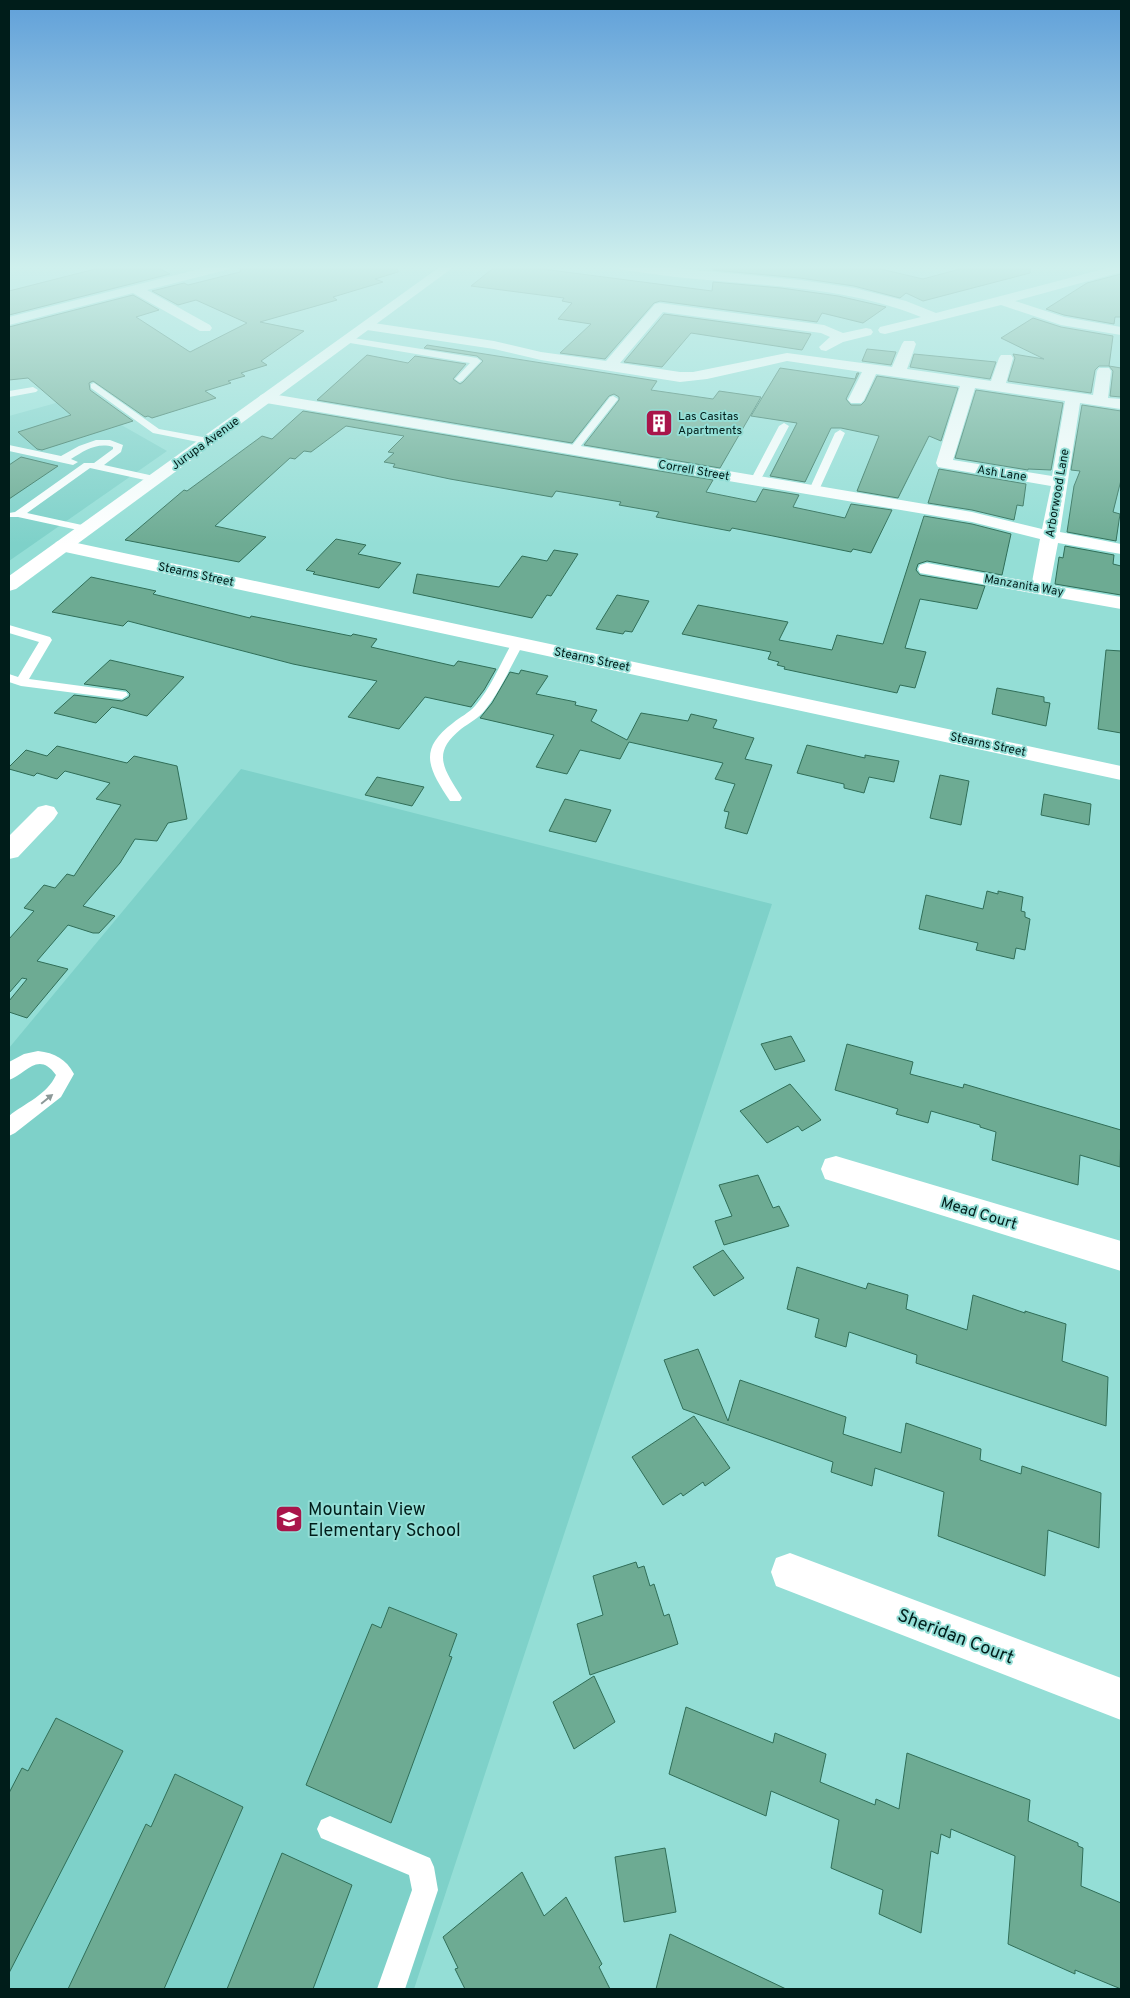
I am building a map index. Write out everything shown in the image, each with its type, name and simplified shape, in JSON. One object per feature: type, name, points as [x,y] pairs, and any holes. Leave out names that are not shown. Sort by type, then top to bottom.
[{"type":"street","name":"Jurupa Avenue","points":[[9,585],[320,359]]},
{"type":"street","points":[[563,359],[680,377],[696,377],[767,359]]},
{"type":"street","points":[[610,366],[616,359]]},
{"type":"street","points":[[807,359],[1121,404]]},
{"type":"street","points":[[898,372],[903,359]]},
{"type":"street","points":[[998,386],[1006,359]]},
{"type":"street","points":[[856,400],[872,368]]},
{"type":"street","points":[[1100,401],[1104,371]]},
{"type":"street","name":"Ash Lane","points":[[969,382],[944,463],[1060,482]]},
{"type":"street","name":"Arborwood Lane","points":[[1040,588],[1060,482],[1073,397]]},
{"type":"street","name":"Correll Street","points":[[266,398],[972,517],[1050,536],[1121,549]]},
{"type":"street","name":"Stearns Street","points":[[63,546],[1121,773]]},
{"type":"street","name":"Manzanita Way","points":[[927,568],[1121,603]]},
{"type":"street","points":[[9,851],[46,813]]},
{"type":"street","name":"Mead Court","points":[[836,1169],[1121,1256]]},
{"type":"street","name":"Sheridan Court","points":[[790,1572],[1121,1699]]},
{"type":"lane","points":[[459,379],[477,361],[466,359]]},
{"type":"lane","points":[[94,386],[156,431],[208,441]]},
{"type":"lane","points":[[9,394],[33,390]]},
{"type":"lane","points":[[572,450],[613,399]]},
{"type":"lane","points":[[755,481],[784,426]]},
{"type":"lane","points":[[814,490],[840,433]]},
{"type":"lane","points":[[13,515],[118,450],[118,445],[109,441],[98,441],[62,460]]},
{"type":"lane","points":[[9,448],[154,480]]},
{"type":"lane","points":[[13,515],[87,529]]},
{"type":"lane","points":[[9,629],[46,640],[15,680]]},
{"type":"lane","points":[[455,798],[438,774],[434,760],[436,752],[454,728],[481,707],[518,643]]},
{"type":"lane","points":[[15,680],[122,695]]},
{"type":"lane","points":[[9,1073],[20,1062],[43,1058],[55,1061],[61,1066],[65,1074],[57,1091],[48,1100],[16,1120],[9,1128]]},
{"type":"lane","points":[[330,1829],[421,1867],[425,1890],[391,1989]]},
{"type":"shaded area","points":[[74,398],[167,451],[9,561],[9,416]]},
{"type":"shaded area","name":"Mountain View Elementary School","points":[[241,769],[772,904],[414,1989],[9,1989],[9,1048]]},
{"type":"building","points":[[9,359],[264,359],[261,361],[267,365],[241,373],[245,376],[228,381],[231,383],[205,391],[216,398],[152,418],[145,417],[93,381],[89,383],[90,390],[133,421],[42,450],[37,449],[18,432],[71,415],[28,378],[9,380]]},
{"type":"building","points":[[362,359],[389,359],[408,363],[412,359],[436,359],[466,364],[453,379],[460,384],[483,361],[481,359],[518,359],[657,381],[651,390],[713,399],[719,391],[761,397],[720,468],[584,445],[619,400],[619,397],[614,394],[609,396],[572,443],[317,400]]},
{"type":"building","points":[[626,359],[669,359],[662,367],[624,362]]},
{"type":"building","points":[[863,359],[893,359],[891,365],[862,361]]},
{"type":"building","points":[[912,359],[968,359],[996,362],[990,379],[910,367]]},
{"type":"building","points":[[1015,359],[1110,359],[1109,366],[1099,366],[1095,370],[1091,393],[1008,381]]},
{"type":"building","points":[[1109,366],[1121,368],[1121,397],[1110,396],[1113,371]]},
{"type":"building","points":[[780,368],[855,379],[857,373],[859,373],[846,399],[851,405],[861,405],[865,401],[877,376],[958,388],[941,441],[929,436],[898,498],[857,491],[879,436],[841,428],[831,428],[805,482],[770,476],[797,423],[751,416]]},
{"type":"building","points":[[976,390],[1063,403],[1051,470],[1028,470],[955,458]]},
{"type":"building","points":[[1082,405],[1121,411],[1121,480],[1113,512],[1120,514],[1116,541],[1067,532],[1074,486],[1080,471],[1071,470]]},
{"type":"building","points":[[303,411],[713,480],[706,492],[756,502],[763,489],[799,495],[793,507],[845,518],[851,504],[892,510],[871,553],[853,549],[851,552],[732,528],[730,531],[656,517],[659,512],[619,505],[621,502],[556,491],[552,497],[393,467],[395,464],[384,462],[394,453],[388,452],[404,436],[346,426],[311,452],[304,451],[295,459],[290,458],[215,526],[266,537],[239,562],[125,540],[184,490],[187,491],[262,436],[272,439]]},
{"type":"building","points":[[21,457],[58,466],[9,499],[9,465]]},
{"type":"building","points":[[939,469],[1026,484],[1023,506],[1017,505],[1014,520],[972,510],[928,503]]},
{"type":"building","points":[[924,516],[972,524],[1011,534],[1002,575],[927,561],[918,564],[916,570],[920,575],[985,586],[977,609],[920,599],[905,648],[926,652],[915,688],[900,685],[897,693],[784,669],[785,667],[777,665],[779,662],[768,659],[771,652],[682,634],[698,605],[788,622],[779,640],[832,650],[837,635],[883,644]]},
{"type":"building","points":[[336,539],[366,545],[358,554],[401,563],[379,588],[313,574],[315,572],[306,570]]},
{"type":"building","points":[[1065,546],[1114,555],[1113,564],[1121,566],[1121,595],[1055,584],[1059,557],[1063,558]]},
{"type":"building","points":[[554,550],[578,554],[551,596],[547,595],[532,618],[413,593],[417,574],[499,587],[522,556],[547,561]]},
{"type":"building","points":[[91,577],[156,591],[153,594],[250,618],[251,616],[351,636],[353,634],[377,639],[371,647],[454,666],[458,661],[496,669],[484,690],[471,707],[425,697],[399,729],[348,717],[377,681],[293,664],[128,621],[123,626],[52,612]]},
{"type":"building","points":[[617,595],[649,601],[632,632],[625,631],[623,634],[596,629]]},
{"type":"building","points":[[1106,650],[1121,651],[1121,733],[1098,729]]},
{"type":"building","points":[[110,660],[184,677],[147,716],[112,707],[96,723],[54,713],[74,695],[122,701],[129,697],[130,694],[126,690],[84,684]]},
{"type":"building","points":[[521,670],[548,676],[536,694],[576,702],[575,705],[597,710],[591,721],[627,740],[641,713],[688,721],[691,714],[717,720],[713,728],[754,738],[745,759],[772,765],[747,834],[725,828],[729,812],[724,811],[735,784],[715,779],[723,763],[629,742],[620,759],[580,750],[567,774],[536,767],[554,735],[480,718],[492,703],[510,672],[519,674]]},
{"type":"building","points":[[997,688],[1044,697],[1044,702],[1050,703],[1046,726],[992,714]]},
{"type":"building","points":[[807,745],[865,758],[865,755],[899,761],[894,782],[869,777],[864,793],[844,788],[844,784],[797,773]]},
{"type":"building","points":[[57,746],[127,763],[134,756],[177,766],[187,819],[168,823],[157,841],[135,839],[120,863],[83,906],[115,916],[99,933],[68,925],[37,961],[68,969],[27,1018],[9,1012],[9,1001],[27,979],[22,978],[9,993],[9,939],[34,911],[24,908],[44,885],[55,888],[67,874],[74,876],[121,805],[96,799],[110,783],[65,771],[57,779],[37,773],[34,776],[9,769],[26,750],[47,756]]},
{"type":"building","points":[[940,775],[969,781],[961,825],[930,818]]},
{"type":"building","points":[[377,777],[424,787],[412,806],[365,795]]},
{"type":"building","points":[[1044,794],[1091,804],[1089,825],[1041,815]]},
{"type":"building","points":[[565,799],[611,810],[596,842],[549,831]]},
{"type":"building","points":[[987,891],[998,894],[998,891],[1023,897],[1021,911],[1025,912],[1025,917],[1030,919],[1025,950],[1016,948],[1014,959],[976,950],[978,943],[919,929],[926,895],[983,909]]},
{"type":"building","points":[[791,1036],[805,1061],[775,1070],[761,1044]]},
{"type":"building","points":[[847,1044],[913,1062],[910,1074],[963,1088],[964,1084],[1121,1130],[1120,1167],[1080,1155],[1078,1185],[992,1160],[996,1132],[980,1127],[980,1125],[931,1111],[928,1123],[896,1114],[898,1109],[835,1090]]},
{"type":"building","points":[[790,1084],[821,1120],[802,1131],[798,1126],[767,1143],[740,1111]]},
{"type":"building","points":[[758,1175],[773,1208],[779,1206],[789,1226],[724,1245],[715,1221],[732,1216],[719,1185]]},
{"type":"building","points":[[723,1250],[744,1278],[714,1296],[693,1267]]},
{"type":"building","points":[[797,1267],[866,1289],[868,1283],[908,1295],[906,1309],[967,1330],[973,1295],[1025,1313],[1025,1311],[1066,1324],[1062,1361],[1108,1377],[1106,1426],[916,1363],[917,1355],[849,1332],[846,1347],[815,1337],[819,1319],[787,1309]]},
{"type":"building","points":[[698,1349],[728,1421],[740,1380],[846,1417],[843,1434],[901,1453],[906,1423],[981,1449],[980,1460],[1021,1474],[1022,1466],[1101,1493],[1099,1548],[1048,1530],[1045,1576],[938,1536],[944,1492],[875,1468],[872,1486],[831,1472],[833,1462],[683,1409],[664,1360]]},
{"type":"building","points":[[694,1416],[730,1468],[705,1486],[703,1482],[683,1496],[681,1493],[663,1505],[632,1457]]},
{"type":"building","points":[[636,1562],[638,1568],[644,1566],[650,1586],[654,1584],[664,1616],[669,1614],[678,1644],[590,1675],[577,1624],[603,1615],[593,1576]]},
{"type":"building","points":[[389,1607],[457,1634],[449,1656],[452,1657],[391,1823],[306,1785],[372,1624],[381,1628]]},
{"type":"building","points":[[594,1676],[615,1722],[574,1749],[553,1702]]},
{"type":"building","points":[[686,1707],[773,1743],[775,1733],[826,1754],[820,1782],[875,1805],[876,1799],[899,1809],[907,1753],[1030,1800],[1028,1821],[1078,1843],[1078,1846],[1083,1848],[1081,1886],[1121,1903],[1121,1989],[1075,1970],[1075,1974],[1008,1944],[1015,1856],[951,1829],[950,1838],[941,1834],[938,1854],[931,1851],[921,1933],[879,1914],[883,1890],[831,1868],[839,1820],[771,1791],[766,1816],[669,1774]]},
{"type":"building","points":[[56,1718],[123,1751],[9,1973],[9,1793],[22,1768],[28,1771]]},
{"type":"building","points":[[175,1774],[243,1807],[164,1989],[68,1989],[146,1824],[151,1827]]},
{"type":"building","points":[[665,1848],[676,1912],[624,1922],[615,1857]]},
{"type":"building","points":[[282,1853],[352,1885],[313,1989],[227,1989]]},
{"type":"building","points":[[522,1872],[544,1916],[566,1897],[602,1964],[599,1967],[610,1989],[465,1989],[455,1969],[458,1968],[443,1937]]},
{"type":"building","points":[[670,1934],[786,1989],[656,1989]]},
{"type":"place","name":"Las Casitas Apartments","points":[[659,423]]},
{"type":"place","name":"Mountain View Elementary School","points":[[289,1519]]}]
